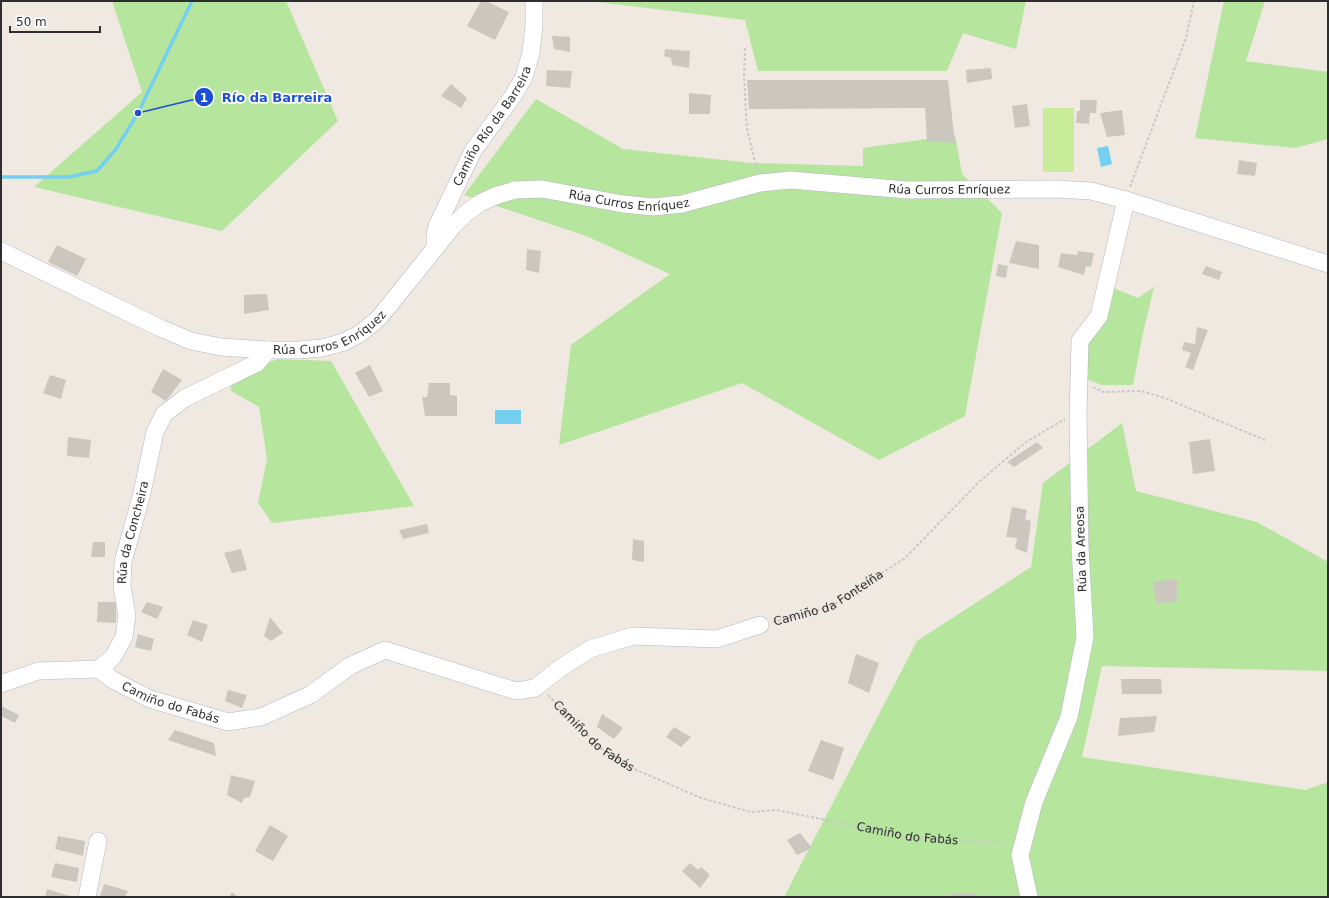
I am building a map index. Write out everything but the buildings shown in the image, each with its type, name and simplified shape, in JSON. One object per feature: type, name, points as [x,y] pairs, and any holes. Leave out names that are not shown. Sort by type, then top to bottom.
[{"type":"street","name":"Camiño Río da Barreira","points":[[435,248],[437,226],[473,152],[513,96],[524,77],[531,53],[534,25],[534,1]]},
{"type":"street","name":"Rúa Curros Enríquez","points":[[1,251],[158,328],[191,340],[221,347],[268,350],[322,348],[344,342],[361,333],[379,318],[453,226],[466,213],[480,202],[515,190],[542,189],[623,204],[653,206],[682,204],[760,183],[791,180],[907,190],[1056,188],[1090,191],[1126,200],[1328,264]]},
{"type":"street","name":"Rúa da Areosa","points":[[1029,897],[1020,855],[1034,802],[1069,717],[1085,638],[1080,547],[1078,411],[1080,341],[1099,316],[1126,200]]},
{"type":"street","name":"Rúa da Concheira","points":[[99,668],[113,656],[124,638],[127,616],[122,586],[123,562],[141,496],[155,432],[164,414],[185,398],[257,363],[268,350]]},
{"type":"street","name":"Camiño da Fonteíña","points":[[535,688],[559,669],[590,649],[633,636],[717,639],[760,626]]},
{"type":"street","name":"Camiño do Fabás","points":[[99,668],[113,680],[150,699],[228,722],[261,717],[310,695],[350,666],[385,650],[516,691],[535,688]]},
{"type":"street","points":[[1,684],[38,671],[99,668]]},
{"type":"street","points":[[87,897],[98,841]]},
{"type":"path","points":[[1126,200],[1146,142],[1186,38],[1194,1]]},
{"type":"path","points":[[745,48],[744,75],[747,129],[760,183]]},
{"type":"path","points":[[1079,381],[1103,392],[1141,391],[1165,398],[1267,441]]},
{"type":"path","name":"Camiño da Fonteíña","points":[[760,626],[830,607],[905,558],[980,481],[1026,442],[1078,411]]},
{"type":"path","name":"Camiño do Fabás","points":[[535,688],[551,697],[600,748],[632,768],[701,798],[751,812],[776,810],[911,837],[1023,845]]},
{"type":"green space","points":[[112,1],[286,1],[338,121],[222,231],[34,187],[142,92]]},
{"type":"green space","points":[[590,1],[1026,1],[1016,49],[963,33],[947,71],[758,71],[745,20]]},
{"type":"green space","points":[[1224,1],[1265,1],[1246,61],[1328,72],[1328,139],[1295,148],[1195,138]]},
{"type":"green space","points":[[536,99],[623,149],[751,163],[863,166],[863,148],[955,135],[962,174],[1002,213],[965,416],[879,460],[742,383],[559,445],[571,345],[670,274],[586,236],[464,195]]},
{"type":"green space","points":[[1043,108],[1074,108],[1074,172],[1043,172]]},
{"type":"green space","points":[[1154,287],[1133,385],[1102,385],[1084,378],[1086,343],[1113,288],[1138,298]]},
{"type":"green space","points":[[277,359],[331,361],[414,506],[272,523],[258,503],[267,459],[259,407],[231,391],[230,381]]},
{"type":"green space","points":[[1122,423],[1136,491],[1257,522],[1328,562],[1328,671],[1102,666],[1082,757],[1306,790],[1328,782],[1328,897],[784,897],[917,641],[1031,567],[1043,483]]},
{"type":"water","points":[[1108,146],[1112,164],[1101,167],[1097,148]]},
{"type":"water","points":[[495,410],[521,410],[521,424],[495,424]]},
{"type":"waterway","points":[[1,177],[69,177],[97,171],[116,149],[138,113],[192,1]]},
{"type":"place","name":"Río da Barreira","points":[[138,113]]}]
